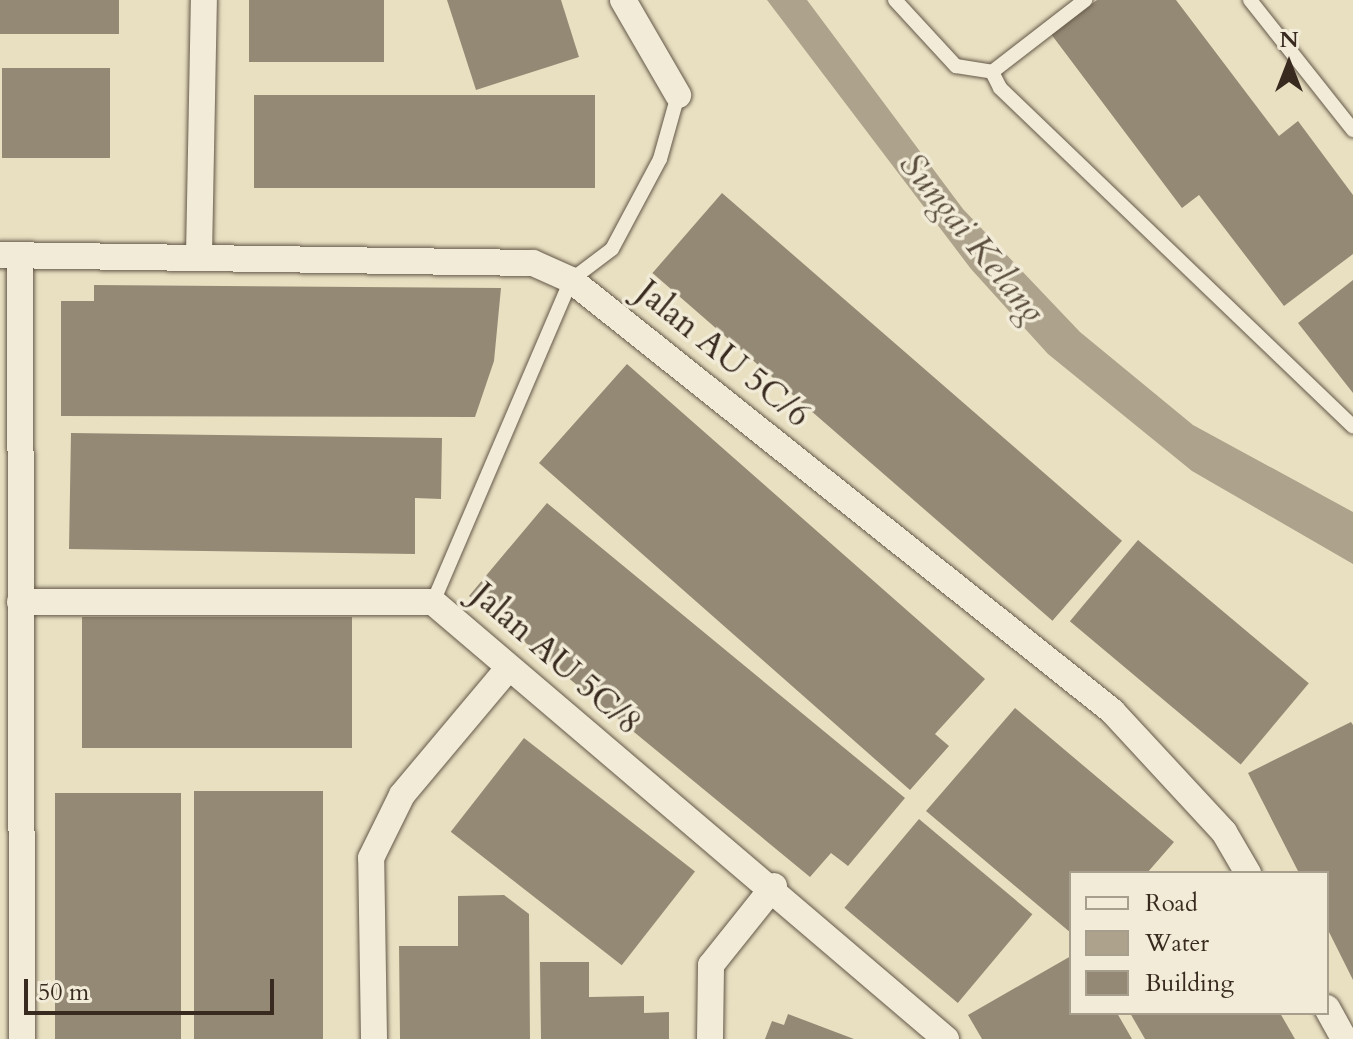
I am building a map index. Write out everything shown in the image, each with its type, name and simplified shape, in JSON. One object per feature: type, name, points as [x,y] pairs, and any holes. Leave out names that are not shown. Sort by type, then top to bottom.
[{"type":"street","points":[[199,255],[204,0]]},
{"type":"street","points":[[623,0],[678,95]]},
{"type":"street","points":[[10,255],[20,602],[22,1039]]},
{"type":"street","name":"Jalan AU 5C/6","points":[[10,255],[199,255],[533,263],[571,280],[1112,711],[1224,832],[1247,871]]},
{"type":"street","name":"Jalan AU 5C/8","points":[[20,602],[433,602],[507,670],[774,886],[946,1039]]},
{"type":"street","points":[[374,1039],[371,858],[402,795],[507,670]]},
{"type":"street","points":[[710,1039],[711,965],[774,886]]},
{"type":"street","points":[[1329,1012],[1344,1039]]},
{"type":"lane","points":[[895,0],[956,66],[992,72],[1085,0]]},
{"type":"lane","points":[[1250,0],[1353,130]]},
{"type":"lane","points":[[992,72],[1000,88],[1353,427]]},
{"type":"lane","points":[[433,602],[571,280],[612,249],[660,159],[678,95]]},
{"type":"water","name":"Sungai Kelang","points":[[767,0],[807,0],[963,209],[1080,332],[1193,425],[1353,512],[1353,564],[1192,471],[1048,354],[971,269]]},
{"type":"building","points":[[0,0],[119,0],[119,34],[0,34]]},
{"type":"building","points":[[249,0],[384,0],[384,62],[249,62]]},
{"type":"building","points":[[447,0],[561,0],[579,57],[476,90]]},
{"type":"building","points":[[1097,0],[1176,0],[1279,136],[1298,121],[1353,195],[1353,254],[1284,306],[1199,195],[1182,208],[1051,34]]},
{"type":"building","points":[[2,68],[110,68],[110,158],[2,158]]},
{"type":"building","points":[[254,95],[595,95],[595,188],[254,188]]},
{"type":"building","points":[[722,193],[1122,541],[1052,621],[652,273]]},
{"type":"building","points":[[1353,280],[1353,393],[1298,323]]},
{"type":"building","points":[[94,285],[501,288],[494,361],[475,417],[61,416],[61,301],[94,301]]},
{"type":"building","points":[[627,364],[985,679],[935,734],[949,746],[910,790],[539,463]]},
{"type":"building","points":[[71,433],[442,438],[441,499],[415,498],[415,554],[69,549]]},
{"type":"building","points":[[547,503],[905,798],[848,866],[831,853],[810,877],[469,596]]},
{"type":"building","points":[[1138,540],[1309,683],[1241,765],[1070,621]]},
{"type":"building","points":[[82,617],[352,617],[352,748],[82,748]]},
{"type":"building","points":[[1015,708],[1174,842],[1149,871],[1069,871],[1069,931],[926,811]]},
{"type":"building","points":[[1351,722],[1353,725],[1353,980],[1329,932],[1329,871],[1298,871],[1248,773]]},
{"type":"building","points":[[524,738],[695,872],[622,965],[451,832]]},
{"type":"building","points":[[194,791],[323,791],[323,1039],[194,1039]]},
{"type":"building","points":[[55,793],[181,793],[181,1039],[55,1039]]},
{"type":"building","points":[[919,819],[1032,914],[958,1003],[844,908]]},
{"type":"building","points":[[504,895],[529,914],[530,1039],[400,1039],[399,946],[458,946],[458,896]]},
{"type":"building","points":[[1069,957],[1069,1015],[1118,1015],[1132,1039],[982,1039],[968,1015]]},
{"type":"building","points":[[540,962],[589,962],[589,997],[644,996],[644,1013],[669,1012],[669,1039],[541,1039]]},
{"type":"building","points":[[788,1014],[854,1039],[765,1039],[772,1021],[784,1025]]},
{"type":"building","points":[[1131,1015],[1281,1015],[1295,1039],[1145,1039]]}]
